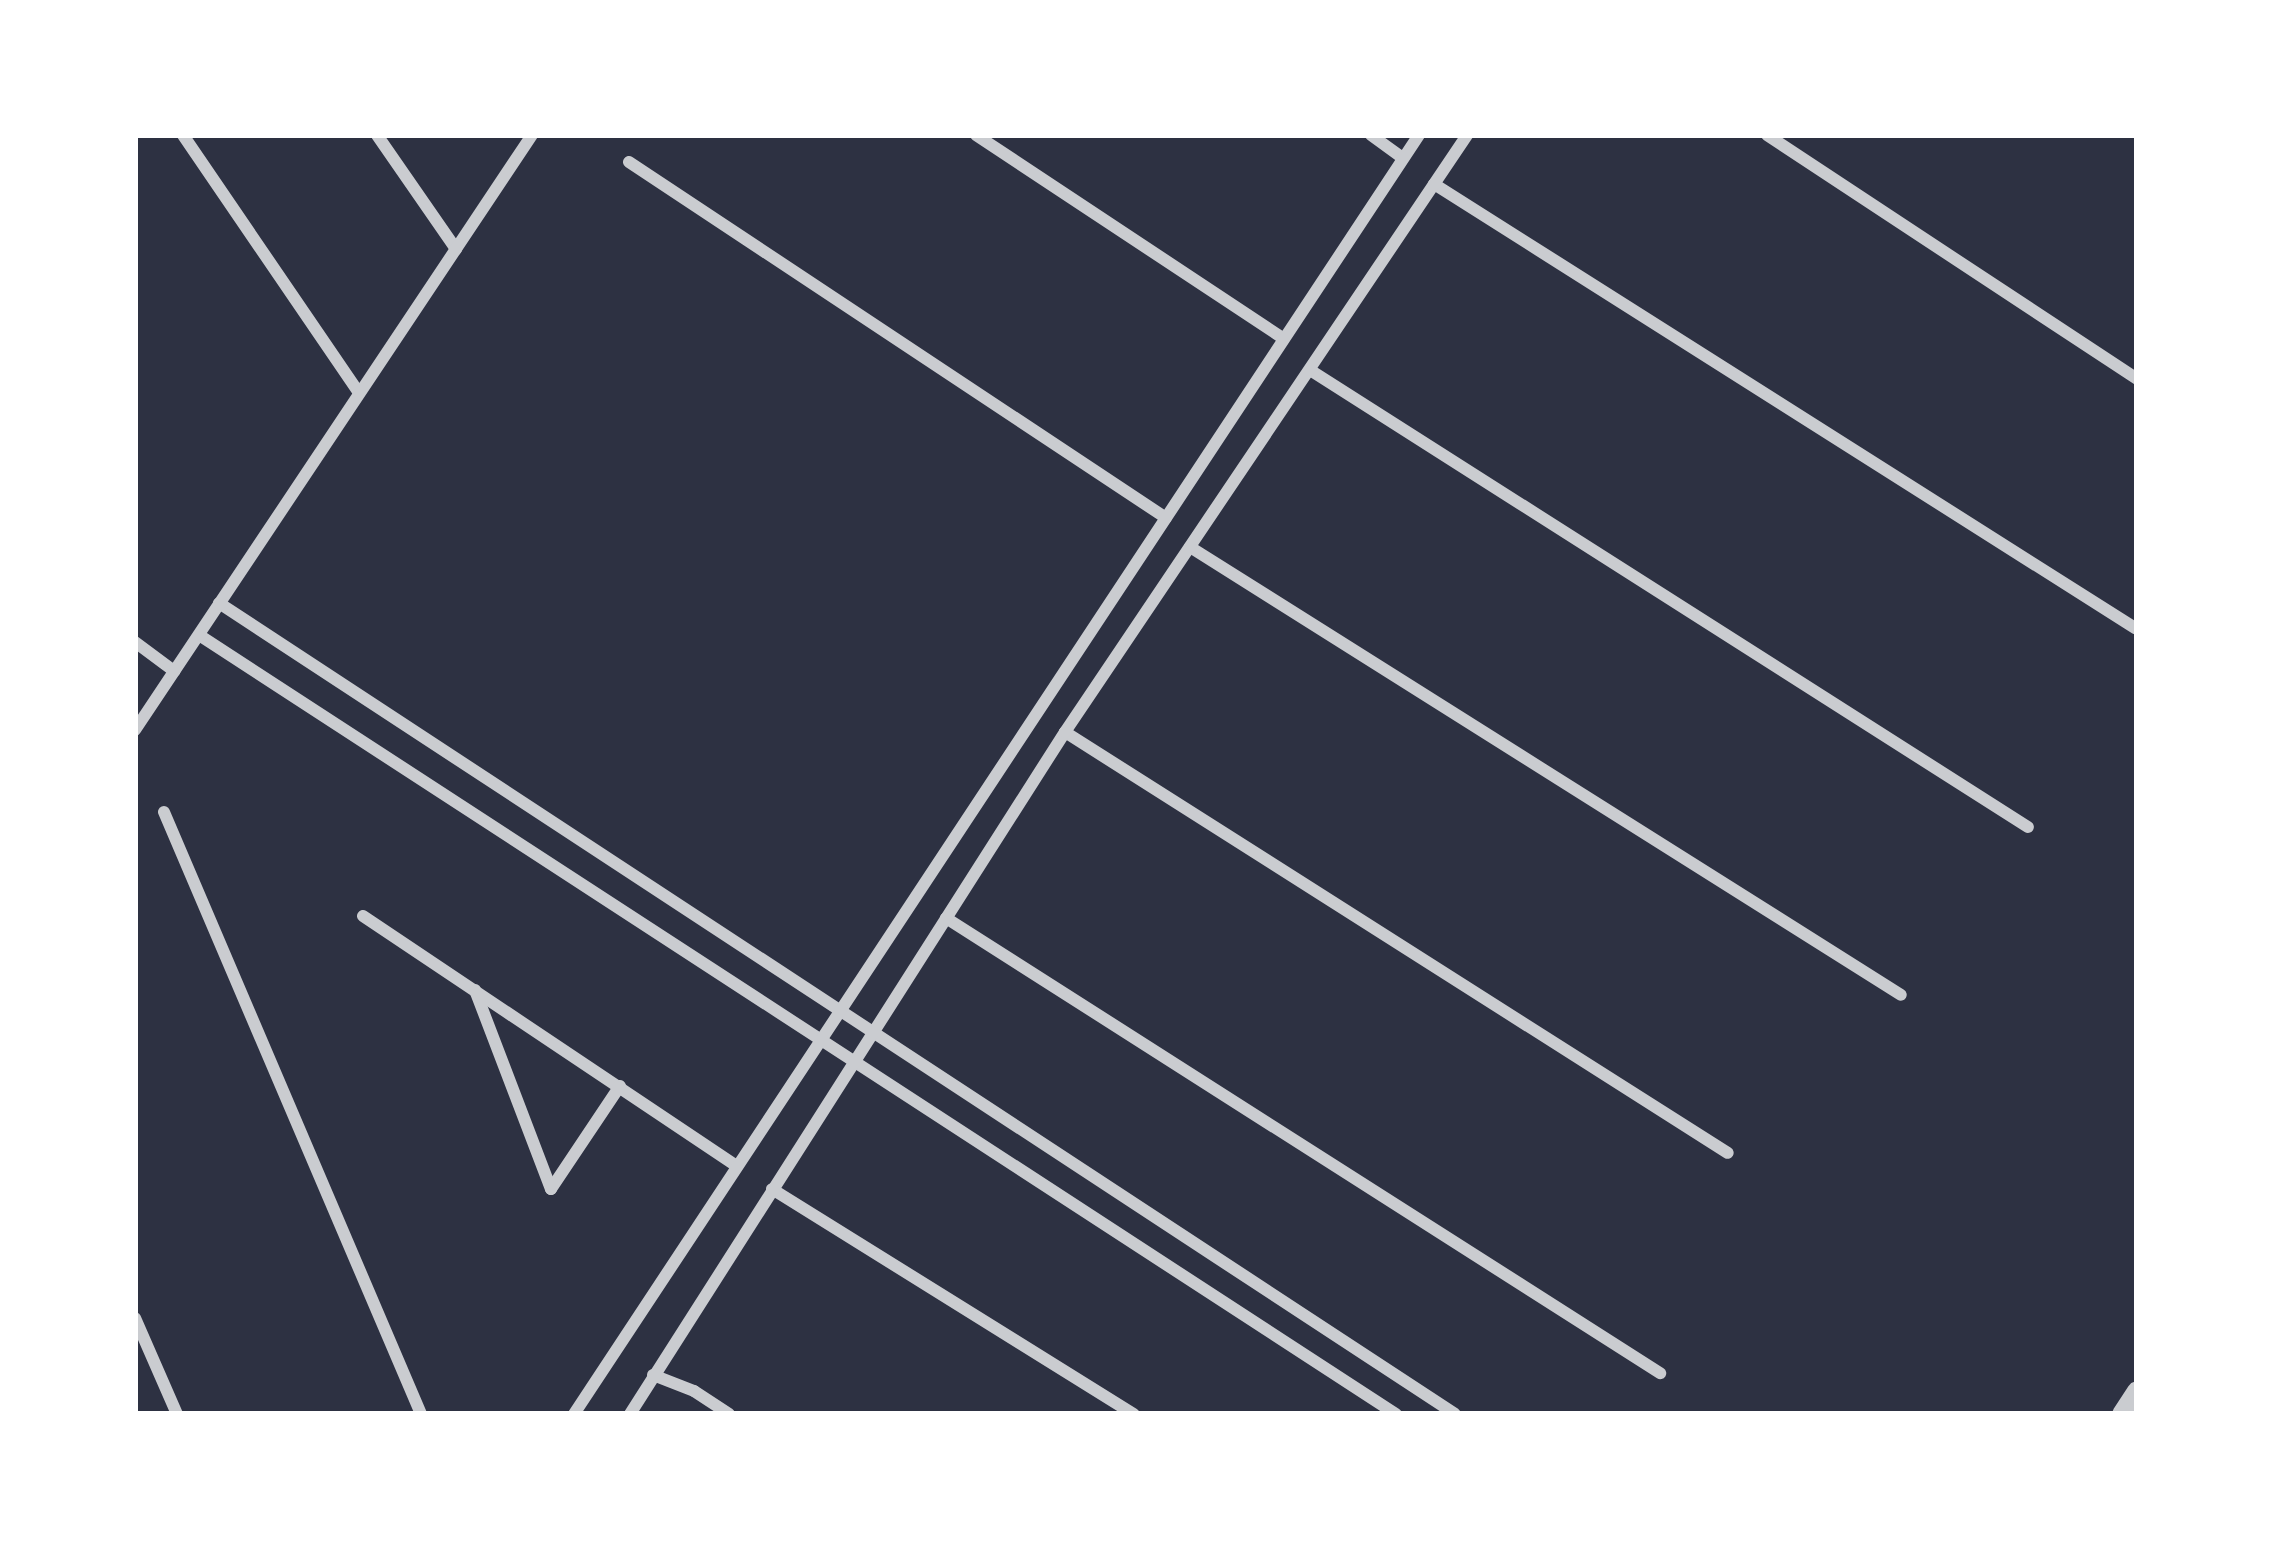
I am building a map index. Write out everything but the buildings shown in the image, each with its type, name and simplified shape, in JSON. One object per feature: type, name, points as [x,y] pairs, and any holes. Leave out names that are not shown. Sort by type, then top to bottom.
[{"type":"street","points":[[183,135],[359,393]]},
{"type":"street","points":[[377,135],[456,249]]},
{"type":"street","points":[[135,730],[532,135]]},
{"type":"street","points":[[976,135],[1284,339]]},
{"type":"street","points":[[1371,135],[1403,158]]},
{"type":"street","points":[[574,1414],[1419,135]]},
{"type":"street","points":[[630,1414],[1065,732],[1467,135]]},
{"type":"street","points":[[1767,135],[2137,379]]},
{"type":"street","points":[[629,162],[1166,518]]},
{"type":"street","points":[[1434,184],[2134,628]]},
{"type":"street","points":[[1310,370],[2027,827]]},
{"type":"street","points":[[1190,547],[1901,995]]},
{"type":"street","points":[[219,603],[1455,1414]]},
{"type":"street","points":[[199,634],[1396,1414]]},
{"type":"street","points":[[135,642],[174,670]]},
{"type":"street","points":[[1065,732],[1728,1153]]},
{"type":"street","points":[[164,812],[422,1414]]},
{"type":"street","points":[[363,916],[737,1166]]},
{"type":"street","points":[[946,918],[1660,1372]]},
{"type":"street","points":[[475,990],[551,1189],[620,1086]]},
{"type":"street","points":[[772,1189],[1134,1414]]},
{"type":"street","points":[[135,1318],[177,1414]]},
{"type":"street","points":[[653,1375],[729,1414]]},
{"type":"street","points":[[2122,1414],[2137,1391]]}]
